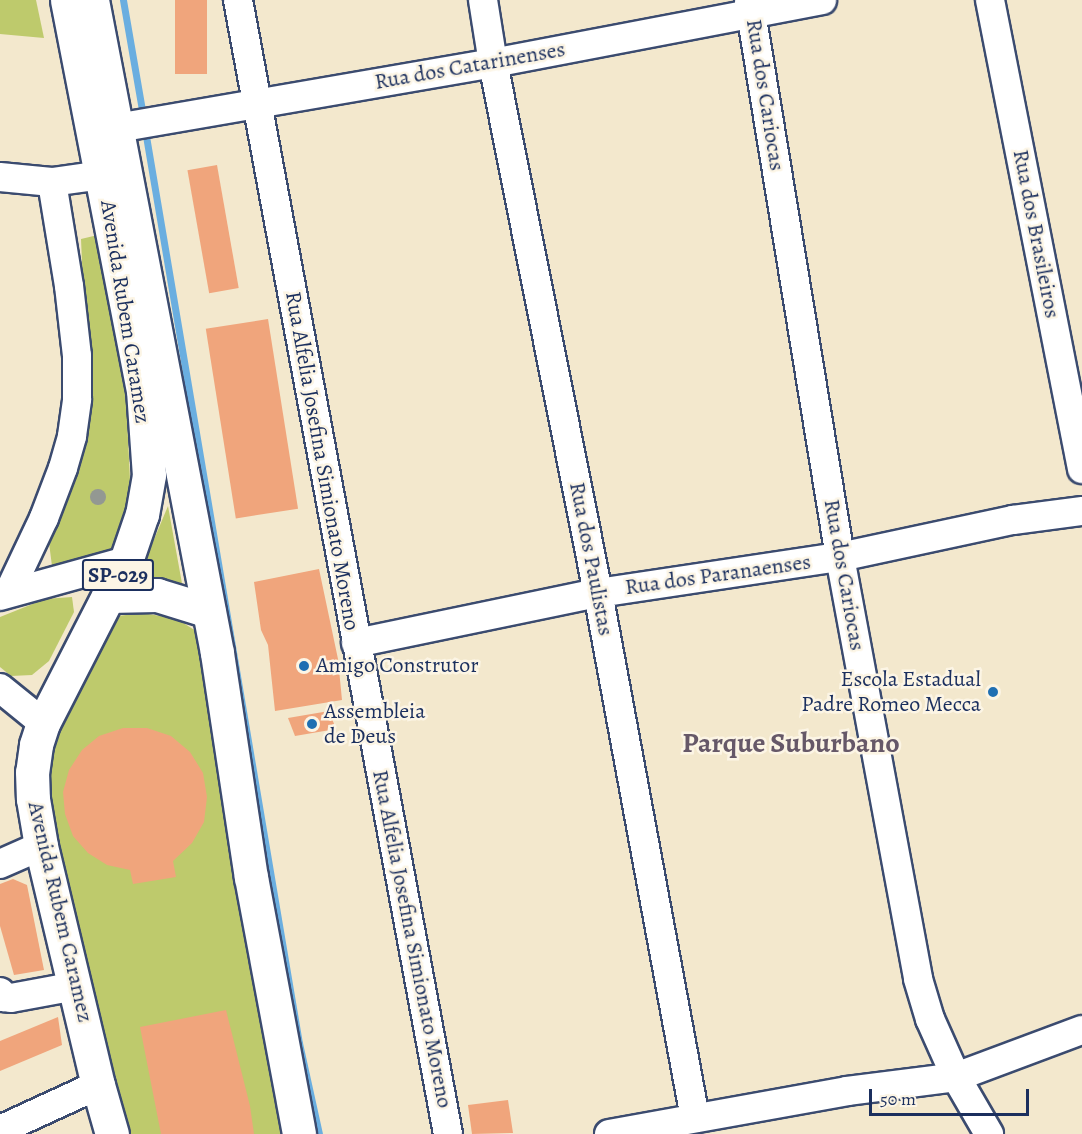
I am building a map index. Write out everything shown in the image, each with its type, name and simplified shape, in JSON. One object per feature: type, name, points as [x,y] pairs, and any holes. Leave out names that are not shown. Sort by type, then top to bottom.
[{"type":"highway","name":"Avenida Rubem Caramez","points":[[67,0],[142,390],[149,475],[142,514],[126,561],[43,723],[36,744],[32,772],[33,800],[41,846],[98,1085],[112,1134]]},
{"type":"highway","name":"Avenida Rubem Caramez","points":[[92,0],[124,127],[209,611],[251,877],[299,1134]]},
{"type":"highway","name":"SP-029","points":[[108,596],[157,595],[209,611]]},
{"type":"street","name":"Rua Alfelia Josefina Simionato Moreno","points":[[238,0],[448,1134]]},
{"type":"street","name":"Rua dos Paulistas","points":[[483,0],[493,63],[598,593],[695,1118]]},
{"type":"street","name":"Rua dos Catarinenses","points":[[124,127],[256,102],[493,63],[751,7],[822,0]]},
{"type":"street","name":"Rua dos Brasileiros","points":[[990,0],[1082,469]]},
{"type":"street","name":"Rua dos Cariocas","points":[[751,7],[840,557],[918,979],[930,1019],[956,1077],[989,1134]]},
{"type":"street","points":[[0,177],[52,182],[102,175]]},
{"type":"street","points":[[4,594],[44,518],[63,468],[72,436],[77,399],[77,356],[69,286],[52,182]]},
{"type":"street","name":"Rua dos Paranaenses","points":[[356,643],[598,593],[840,557],[1013,520],[1082,511]]},
{"type":"street","points":[[4,594],[126,561]]},
{"type":"street","points":[[0,688],[43,723]]},
{"type":"street","points":[[0,864],[41,846]]},
{"type":"street","points":[[0,992],[3,997],[11,998],[76,986]]},
{"type":"street","points":[[609,1134],[847,1091],[956,1077],[1082,1030]]},
{"type":"street","points":[[0,1130],[98,1085]]},
{"type":"green space","points":[[0,0],[36,0],[44,38],[0,34]]},
{"type":"green space","points":[[102,234],[126,396],[130,480],[127,514],[114,549],[52,566],[49,543],[79,460],[88,403],[81,239]]},
{"type":"green space","points":[[168,506],[183,589],[162,579],[137,580]]},
{"type":"green space","points":[[72,597],[74,612],[49,661],[32,675],[11,676],[0,667],[0,617],[45,599]]},
{"type":"green space","points":[[143,613],[177,619],[196,631],[281,1134],[129,1134],[99,1025],[46,802],[50,739],[109,617]]},
{"type":"building","points":[[175,0],[207,0],[207,74],[175,74]]},
{"type":"building","points":[[217,165],[239,288],[209,293],[187,170]]},
{"type":"building","points":[[268,319],[298,509],[236,518],[206,329]]},
{"type":"building","name":"Amigo Construtor","points":[[319,569],[338,659],[342,700],[275,711],[268,645],[261,630],[254,582]]},
{"type":"building","name":"Assembleia de Deus","points":[[329,711],[336,729],[295,736],[288,718]]},
{"type":"building","points":[[123,728],[147,728],[171,736],[190,752],[203,773],[207,797],[204,822],[192,843],[173,861],[176,877],[133,884],[130,870],[107,865],[88,853],[73,836],[65,814],[63,792],[69,770],[82,750],[99,736]]},
{"type":"building","points":[[13,879],[27,885],[44,970],[14,975],[0,926],[0,884]]},
{"type":"building","points":[[226,1010],[250,1106],[254,1134],[161,1134],[140,1027]]},
{"type":"building","points":[[58,1017],[62,1045],[0,1071],[0,1041]]},
{"type":"building","points":[[508,1100],[513,1133],[472,1134],[468,1105]]},
{"type":"waterway","points":[[123,0],[143,116]]},
{"type":"waterway","points":[[145,130],[299,1043],[319,1134]]},
{"type":"place","name":"Amigo Construtor","points":[[304,666]]},
{"type":"place","name":"Escola Estadual Padre Romeo Mecca","points":[[993,692]]},
{"type":"place","name":"Assembleia de Deus","points":[[312,724]]},
{"type":"district","name":"Parque Suburbano","points":[[791,743]]}]
